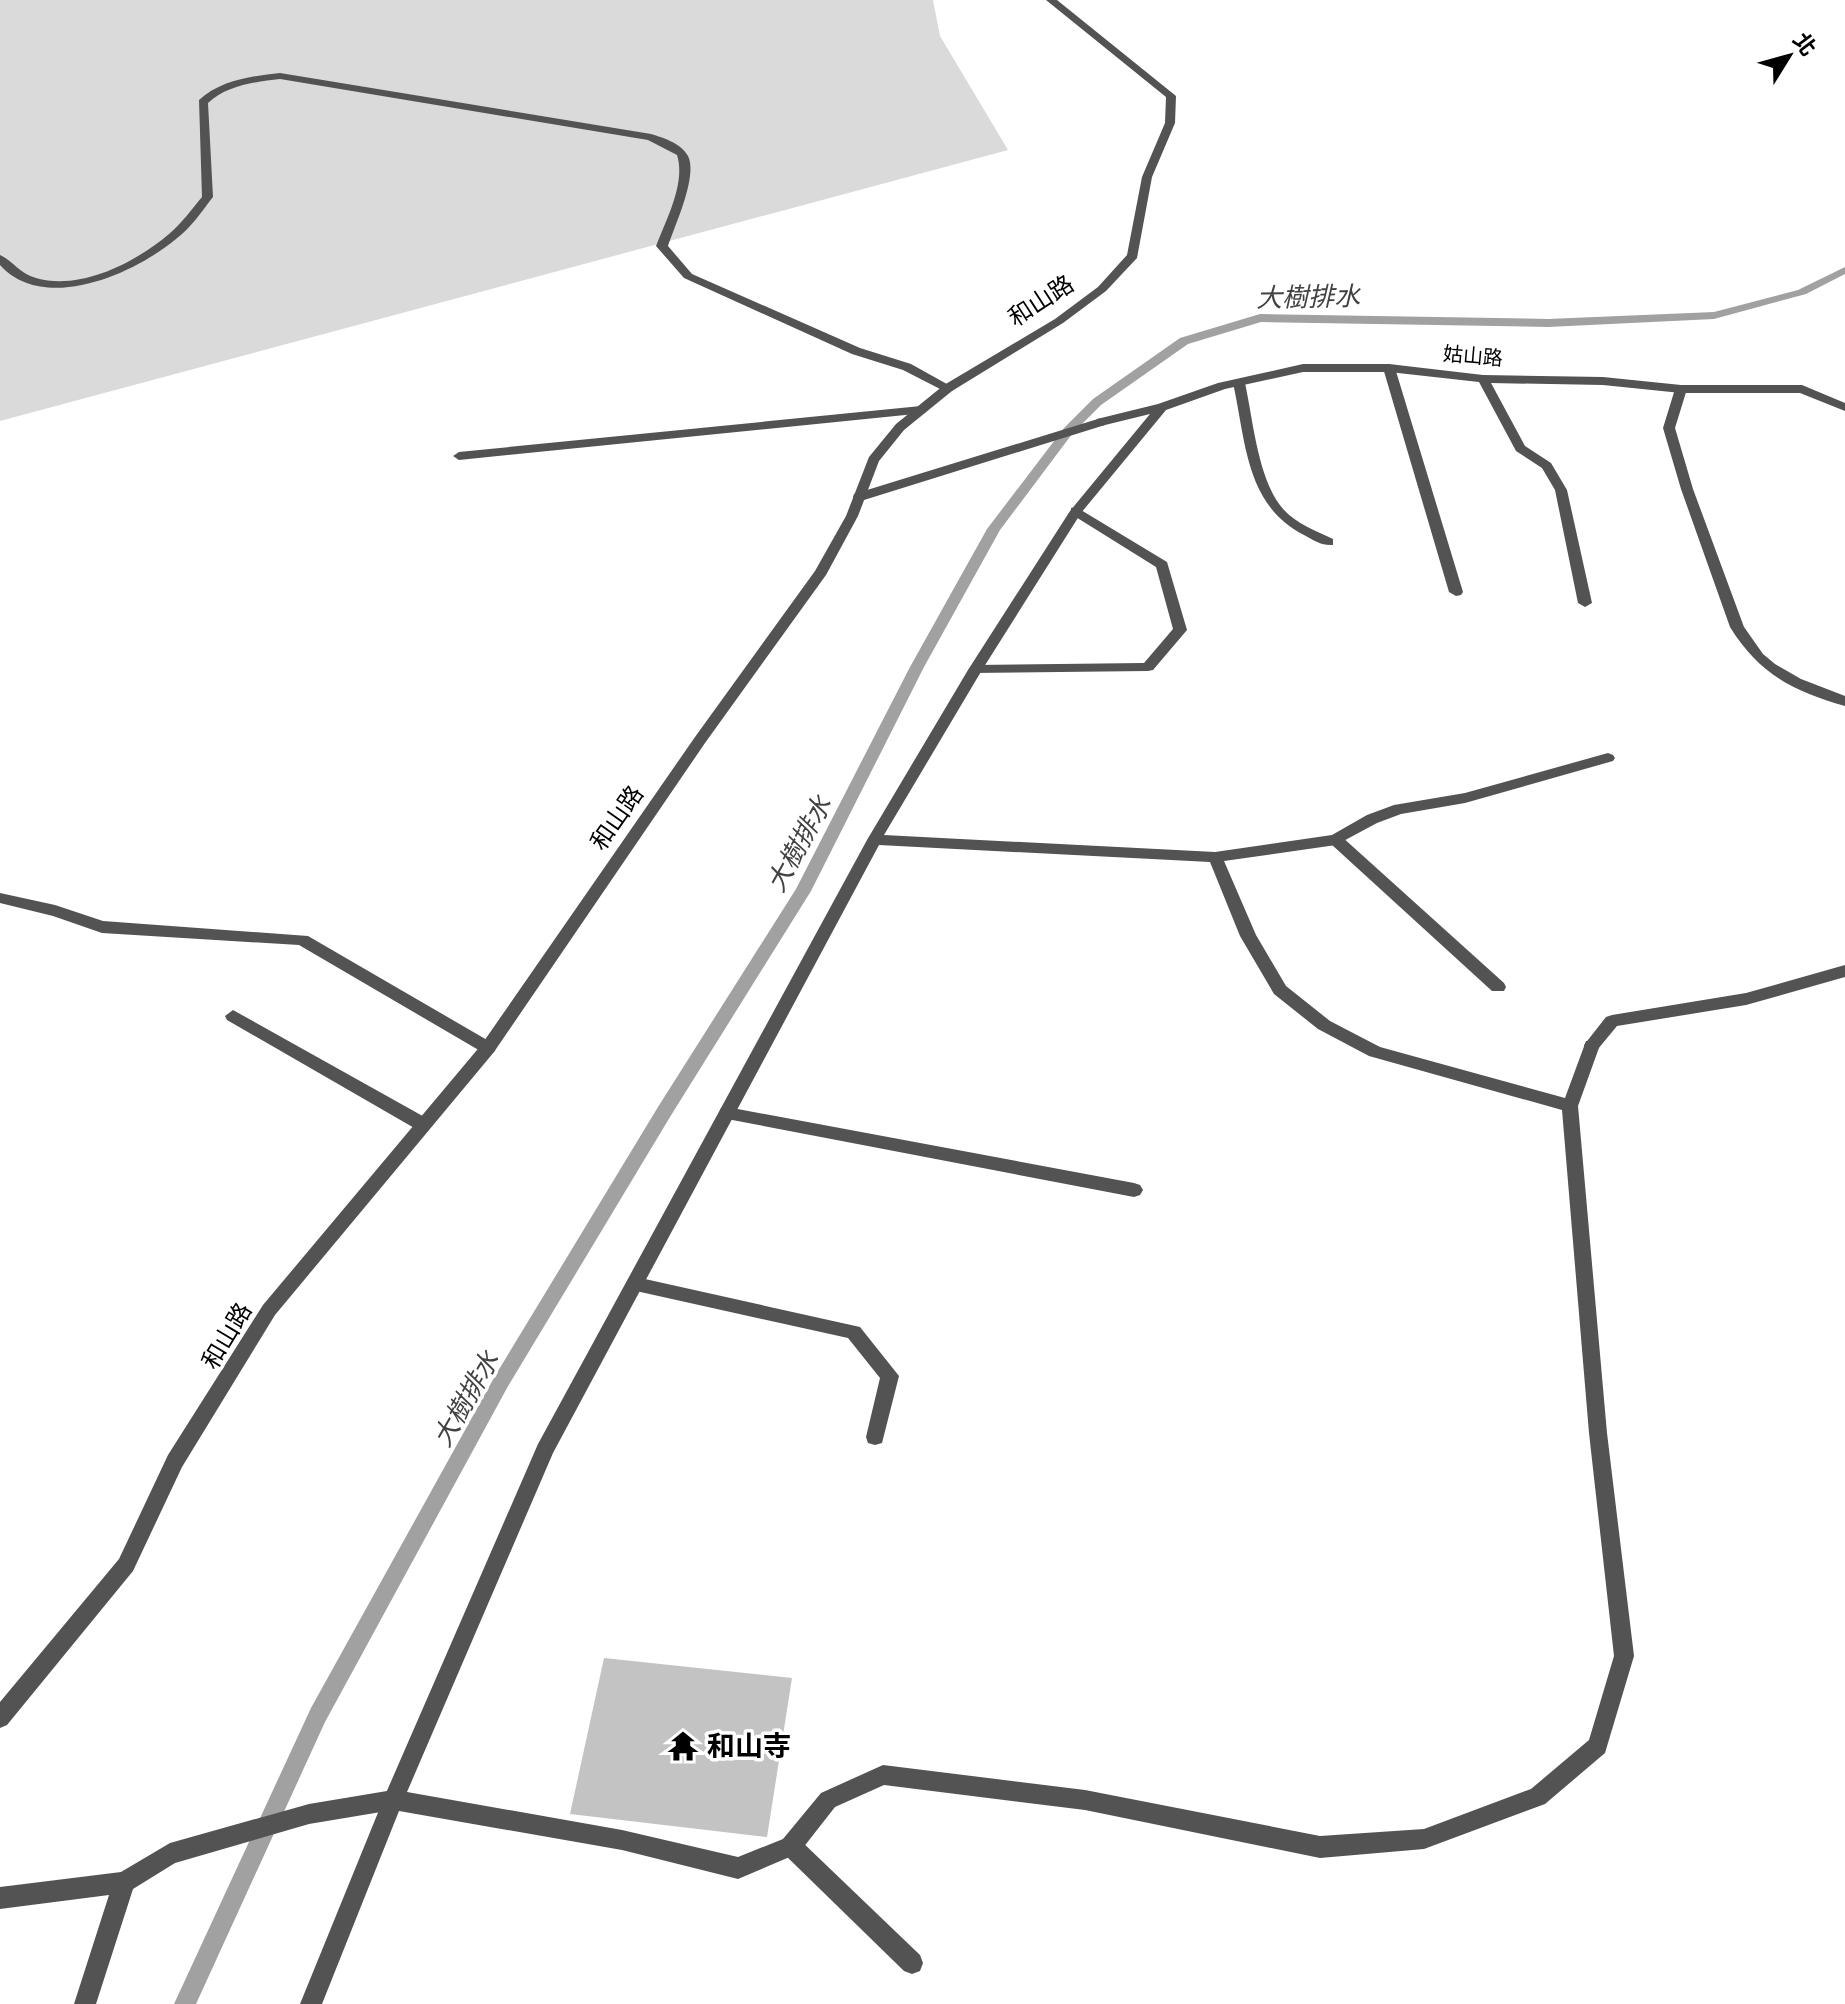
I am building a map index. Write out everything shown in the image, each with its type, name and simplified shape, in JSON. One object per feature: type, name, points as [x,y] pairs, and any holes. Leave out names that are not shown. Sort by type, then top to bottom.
[{"type":"street","name":"和山路","points":[[0,1718],[126,1565],[175,1461],[269,1310],[488,1048],[700,740],[821,572],[852,516],[873,460],[900,427],[948,388],[1059,321],[1102,289],[1133,256],[1147,177],[1170,123],[1171,96],[1051,0]]},
{"type":"street","points":[[0,258],[16,274],[42,284],[82,282],[144,257],[174,237],[208,197],[203,102],[214,92],[252,79],[280,76],[339,83],[651,137],[675,147],[684,159],[685,175],[662,246],[688,276],[856,351],[907,367],[948,388]]},
{"type":"street","name":"姑山路","points":[[859,497],[1101,422],[1162,407],[1222,386],[1303,368],[1389,368],[1483,379],[1603,381],[1681,389],[1802,389],[1845,407]]},
{"type":"street","points":[[1389,368],[1456,592]]},
{"type":"street","points":[[1483,379],[1520,448],[1547,466],[1561,490],[1585,603]]},
{"type":"street","points":[[1239,383],[1264,486],[1277,510],[1294,524],[1328,542]]},
{"type":"street","points":[[1681,389],[1669,428],[1687,489],[1737,627],[1749,648],[1784,679],[1845,701]]},
{"type":"street","points":[[311,2004],[393,1800],[545,1450],[874,840],[975,670],[1076,511],[1162,407]]},
{"type":"street","points":[[459,456],[921,410]]},
{"type":"street","points":[[975,670],[1148,667],[1180,630],[1162,565],[1076,511]]},
{"type":"street","points":[[874,840],[1215,857],[1336,840],[1372,819],[1399,809],[1465,798],[1608,758]]},
{"type":"street","points":[[1336,840],[1498,987]]},
{"type":"street","points":[[1215,857],[1248,936],[1280,990],[1324,1025],[1375,1052],[1570,1106]]},
{"type":"street","points":[[0,898],[55,911],[102,927],[302,940],[488,1048]]},
{"type":"street","points":[[0,1898],[124,1882],[170,1854],[309,1814],[393,1800],[622,1840],[738,1868],[791,1846],[828,1800],[883,1775],[1085,1800],[1320,1847],[1424,1839],[1538,1797],[1598,1746],[1624,1656],[1598,1433],[1570,1106],[1592,1045],[1612,1021],[1746,999],[1845,971]]},
{"type":"street","points":[[233,1016],[422,1124]]},
{"type":"street","points":[[727,1113],[1134,1190]]},
{"type":"street","points":[[636,1284],[854,1332],[890,1376],[875,1437]]},
{"type":"street","points":[[791,1846],[912,1963]]},
{"type":"street","points":[[85,2004],[124,1882]]},
{"type":"shaded area","points":[[0,0],[933,0],[940,36],[1008,150],[0,421]]},
{"type":"building","name":"和山寺","points":[[604,1658],[792,1678],[767,1837],[570,1814]]},
{"type":"waterway","name":"大樹排水","points":[[185,2004],[318,1715],[501,1382],[664,1112],[803,891],[917,667],[994,529],[1068,431],[1097,402],[1184,341],[1260,318],[1548,323],[1714,315],[1802,292],[1845,270]]},
{"type":"place","name":"和山寺","points":[[683,1746]]}]
